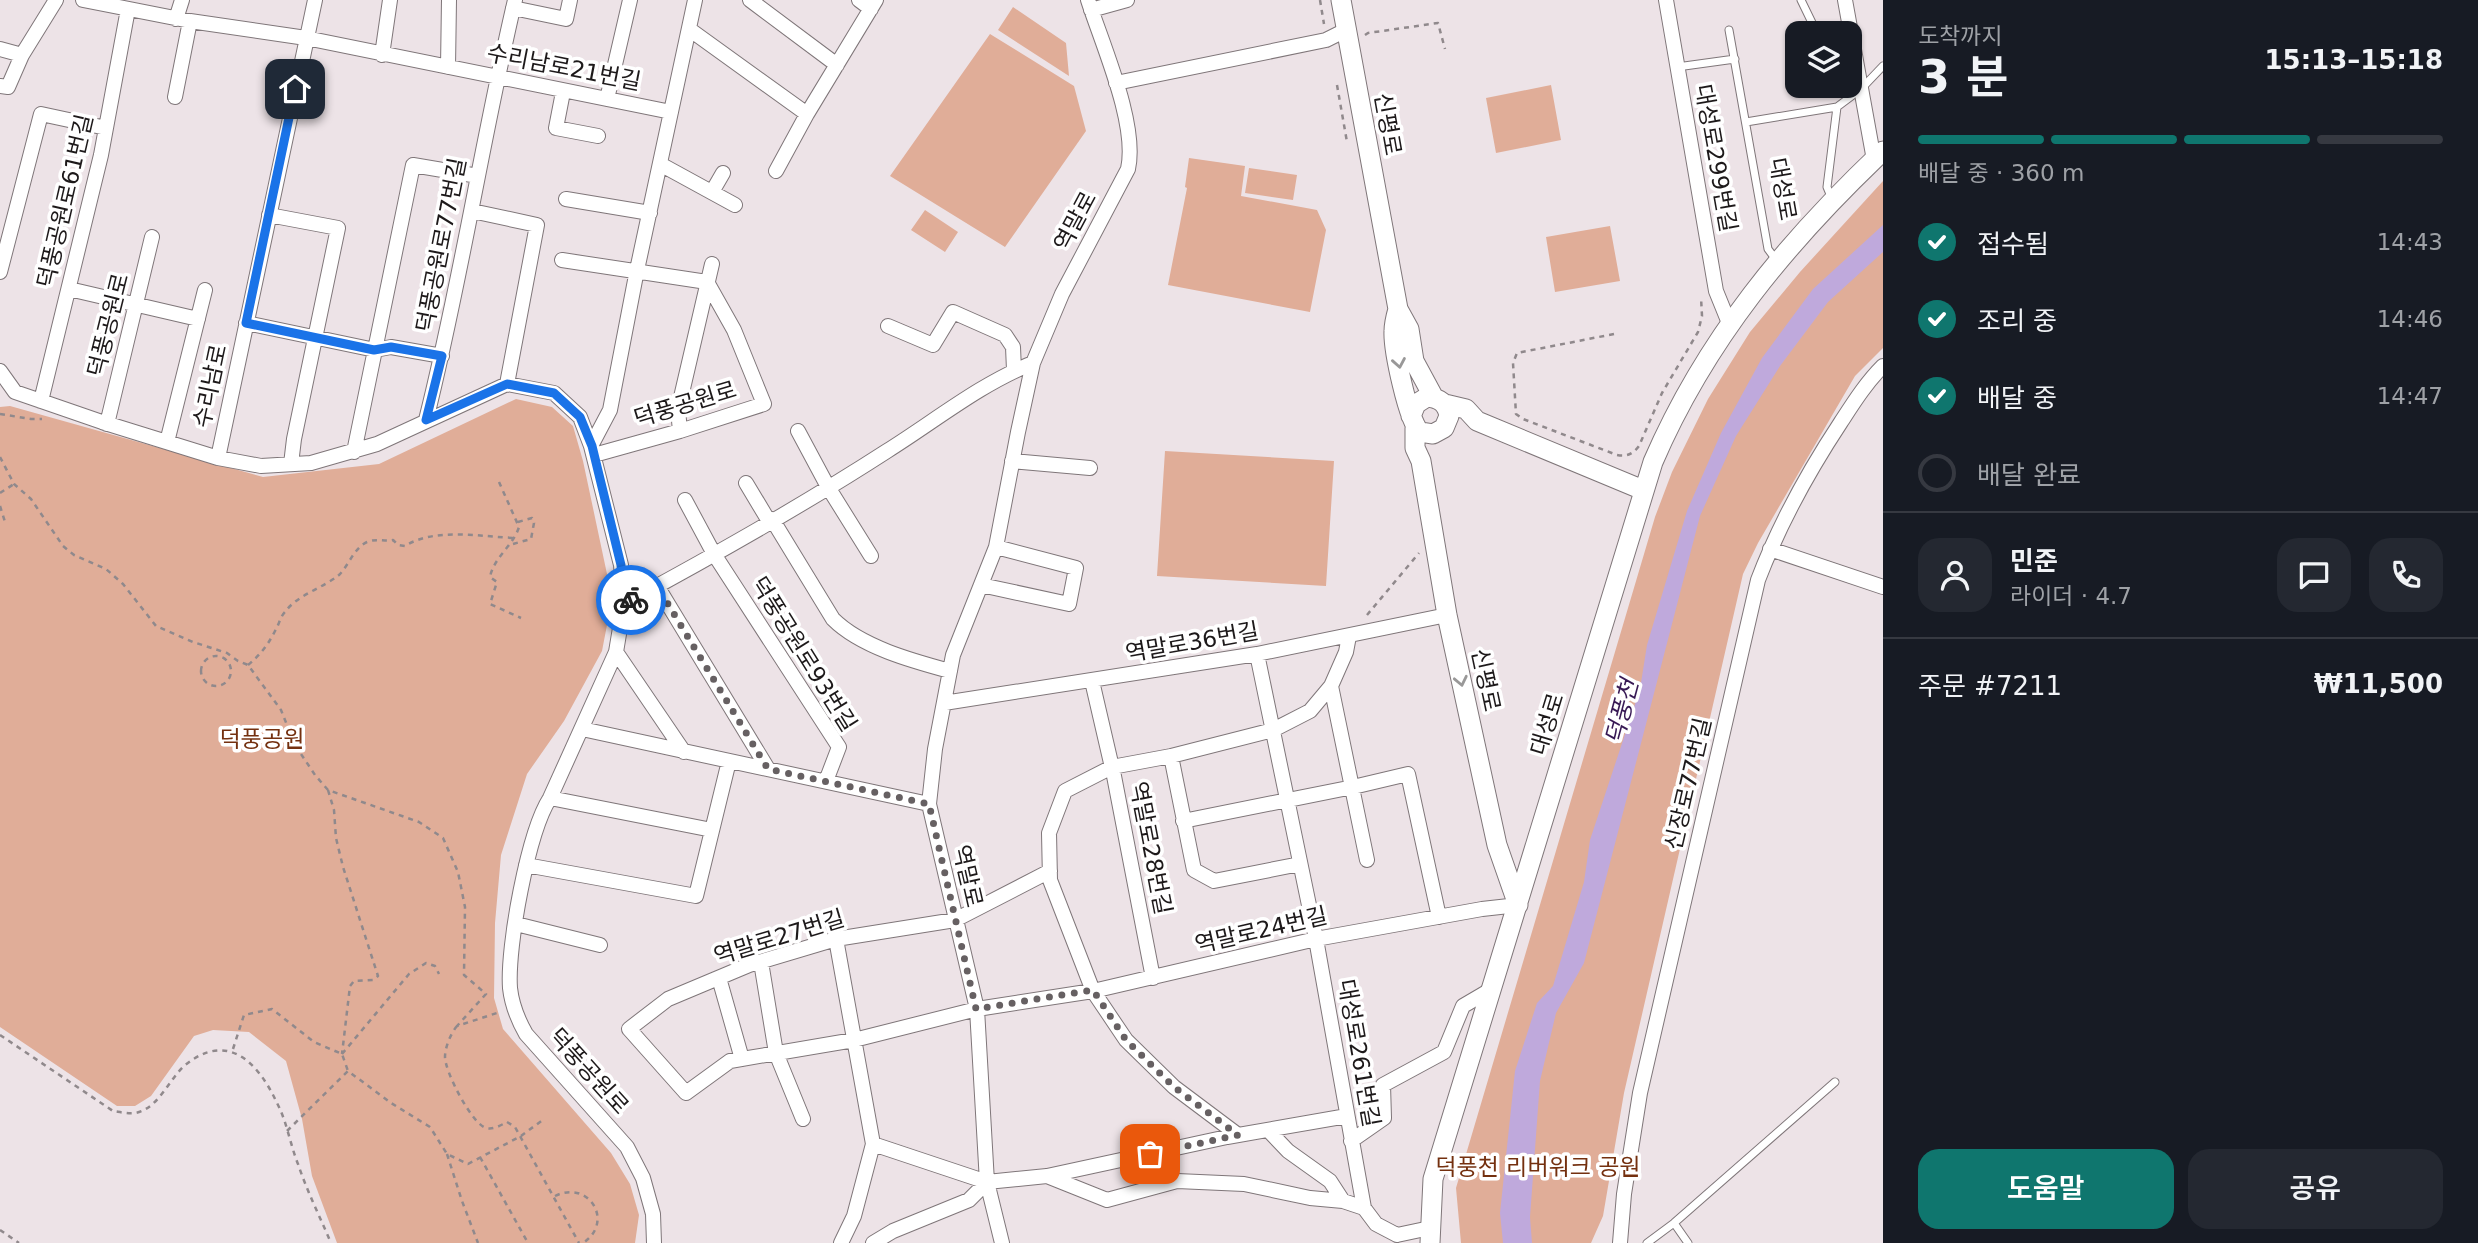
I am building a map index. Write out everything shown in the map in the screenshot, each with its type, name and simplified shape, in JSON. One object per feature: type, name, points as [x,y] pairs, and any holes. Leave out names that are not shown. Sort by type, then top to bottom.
[{"type":"street","points":[[0,86],[8,88],[22,55],[56,0]]},
{"type":"street","name":"수리남로21번길","points":[[83,0],[120,5],[183,20],[306,38],[671,112]]},
{"type":"street","points":[[175,97],[183,20],[182,0]]},
{"type":"street","name":"수리남로","points":[[218,458],[315,0]]},
{"type":"street","points":[[382,55],[390,0]]},
{"type":"street","points":[[448,67],[449,0]]},
{"type":"street","points":[[514,4],[566,19],[570,0]]},
{"type":"street","points":[[607,100],[630,0]]},
{"type":"street","points":[[593,451],[610,410],[695,0]]},
{"type":"street","points":[[750,0],[837,65]]},
{"type":"street","points":[[1089,5],[1127,0]]},
{"type":"street","name":"신평로","points":[[1341,0],[1398,309],[1409,328],[1414,360],[1439,401]]},
{"type":"street","name":"대성로299번길","points":[[1666,0],[1716,291],[1729,323]]},
{"type":"street","points":[[1845,0],[1849,21]]},
{"type":"street","points":[[776,171],[837,65],[868,3]]},
{"type":"street","name":"덕풍공원로77번길","points":[[426,420],[442,356],[514,4]]},
{"type":"street","name":"덕풍공원로61번길","points":[[41,401],[106,128],[120,5]]},
{"type":"street","name":"역말로","points":[[1002,1243],[987,1182],[976,1009],[929,804],[935,748],[953,655],[996,547],[1033,363],[1062,294],[1128,169],[1131,156],[1126,121],[1116,83],[1089,5]]},
{"type":"street","points":[[688,29],[807,114]]},
{"type":"street","points":[[1116,83],[1326,40],[1346,30]]},
{"type":"street","points":[[0,49],[22,55]]},
{"type":"street","points":[[563,92],[556,128],[598,136]]},
{"type":"street","points":[[1862,93],[1878,156]]},
{"type":"street","points":[[0,272],[41,114],[106,128]]},
{"type":"street","name":"대성로","points":[[1396,1239],[1430,1236],[1433,1179],[1643,490],[1657,452],[1686,393],[1729,323],[1778,261],[1878,156]]},
{"type":"street","points":[[660,164],[735,205]]},
{"type":"street","points":[[354,452],[413,165],[478,176]]},
{"type":"street","points":[[712,192],[723,173]]},
{"type":"street","points":[[566,200],[650,213]]},
{"type":"street","points":[[0,371],[15,392],[218,458],[261,466],[311,463],[354,452],[507,384],[537,225],[472,211]]},
{"type":"street","points":[[269,215],[338,228],[291,464]]},
{"type":"street","name":"덕풍공원로","points":[[107,424],[152,237]]},
{"type":"street","points":[[562,260],[707,282]]},
{"type":"street","points":[[680,431],[678,410],[712,264]]},
{"type":"street","name":"덕풍공원로","points":[[593,451],[680,431],[764,404],[734,330],[707,282]]},
{"type":"street","points":[[69,289],[198,320]]},
{"type":"street","points":[[167,442],[205,290]]},
{"type":"street","name":"신평로","points":[[1398,309],[1394,333],[1403,387],[1413,422],[1415,448],[1421,461],[1447,615],[1497,845],[1518,905]]},
{"type":"street","points":[[888,326],[933,345],[953,312],[1005,335],[1013,347],[1014,370]]},
{"type":"street","name":"수리남로","points":[[246,323],[374,350],[391,347],[442,356]]},
{"type":"street","points":[[624,604],[886,452],[1004,374],[1033,363]]},
{"type":"street","name":"신장로77번길","points":[[1620,1243],[1624,1194],[1640,1093],[1758,580],[1770,550],[1819,454],[1867,382],[1883,366]]},
{"type":"street","name":"덕풍공원로","points":[[507,384],[554,393],[580,417],[593,451],[621,565],[624,604],[616,652],[551,798],[544,808],[526,865],[511,976],[514,1007],[526,1034],[627,1147],[643,1178],[653,1214],[654,1243]]},
{"type":"street","points":[[1478,421],[1426,435],[1413,422],[1416,404],[1421,400],[1439,401],[1466,409],[1478,421],[1643,490]]},
{"type":"street","points":[[1421,461],[1449,416],[1439,401]]},
{"type":"street","points":[[798,431],[828,487],[872,556]]},
{"type":"street","points":[[1012,461],[1090,468]]},
{"type":"street","name":"덕풍공원로93번길","points":[[746,483],[767,518],[772,519],[833,619],[846,633],[917,662],[950,671]]},
{"type":"street","points":[[685,500],[714,554]]},
{"type":"street","points":[[981,585],[1069,604],[1076,568],[996,547]]},
{"type":"street","points":[[1770,550],[1883,587]]},
{"type":"street","name":"덕풍공원로93번길","points":[[714,554],[839,747],[826,781]]},
{"type":"street","points":[[657,586],[768,769]]},
{"type":"street","name":"역말로36번길","points":[[944,703],[1257,654],[1447,615]]},
{"type":"street","name":"역말로28번길","points":[[1050,871],[1049,833],[1065,791],[1112,767],[1273,730],[1310,711],[1331,686],[1346,652],[1349,636]]},
{"type":"street","points":[[616,652],[684,752]]},
{"type":"street","name":"대성로261번길","points":[[1257,654],[1316,939],[1364,1208]]},
{"type":"street","points":[[1092,681],[1112,767]]},
{"type":"street","points":[[1331,686],[1367,860]]},
{"type":"street","points":[[582,729],[929,804]]},
{"type":"street","name":"역말로28번길","points":[[1171,755],[1194,870],[1214,881],[1300,864]]},
{"type":"street","points":[[526,865],[696,897],[729,761]]},
{"type":"street","name":"역말로28번길","points":[[1112,767],[1153,978]]},
{"type":"street","points":[[1184,821],[1408,774],[1439,918]]},
{"type":"street","points":[[551,798],[712,830]]},
{"type":"street","points":[[955,920],[1050,871],[1050,880],[1093,990],[1126,1040],[1174,1087],[1238,1135]]},
{"type":"street","name":"역말로24번길","points":[[686,1093],[730,1061],[854,1040],[976,1009],[1153,978],[1316,939],[1518,905]]},
{"type":"street","name":"역말로27번길","points":[[686,1093],[629,1029],[668,999],[761,962],[836,939],[955,920]]},
{"type":"street","points":[[516,924],[600,945]]},
{"type":"street","points":[[836,939],[873,1144],[853,1216],[841,1243]]},
{"type":"street","points":[[761,962],[776,1053],[803,1119]]},
{"type":"street","points":[[719,978],[742,1059]]},
{"type":"street","points":[[1351,1141],[1384,1118],[1382,1085],[1444,1052],[1463,1006],[1492,989]]},
{"type":"street","points":[[873,1144],[987,1182],[1047,1175],[1238,1135],[1347,1116]]},
{"type":"street","points":[[1268,1130],[1288,1150],[1330,1181],[1343,1201]]},
{"type":"street","points":[[1047,1175],[1107,1200],[1177,1181],[1244,1184],[1310,1198],[1343,1201],[1364,1208],[1376,1224],[1396,1239]]},
{"type":"street","points":[[873,1243],[893,1231],[969,1200],[987,1182]]},
{"type":"lane","points":[[1801,0],[1811,21]]},
{"type":"lane","name":"대성로","points":[[1729,30],[1768,249],[1778,261]]},
{"type":"lane","points":[[1678,67],[1735,59]]},
{"type":"lane","points":[[1862,88],[1883,66]]},
{"type":"lane","points":[[1746,122],[1837,107],[1849,98]]},
{"type":"lane","name":"대성로","points":[[1833,202],[1827,187],[1837,107]]},
{"type":"lane","points":[[1647,1243],[1675,1223],[1835,1082]]},
{"type":"lane","points":[[1675,1223],[1688,1243]]},
{"type":"path","points":[[1320,0],[1324,32]]},
{"type":"path","points":[[1365,37],[1368,33],[1438,23],[1445,49]]},
{"type":"path","points":[[1337,84],[1347,142]]},
{"type":"path","points":[[1614,334],[1517,353],[1513,363],[1516,414],[1617,455],[1633,453],[1639,446],[1662,393],[1698,332],[1702,316],[1701,296]]},
{"type":"path","points":[[0,414],[36,419],[48,417],[63,409]]},
{"type":"path","points":[[0,457],[14,484],[31,499],[63,546],[74,555],[106,569],[123,584],[156,625],[193,642],[228,653],[248,665],[281,710],[295,745],[328,790],[343,867],[378,976],[373,980],[354,981],[350,986],[342,1054],[348,1071],[391,1103],[430,1127],[447,1154],[461,1201],[478,1243]]},
{"type":"path","points":[[499,482],[519,527],[516,538],[493,566],[491,577],[497,582],[491,604],[521,618]]},
{"type":"path","points":[[0,493],[14,484]]},
{"type":"path","points":[[0,506],[6,525]]},
{"type":"path","points":[[511,544],[531,539],[533,534],[532,518],[518,522]]},
{"type":"path","points":[[248,665],[265,650],[283,613],[342,572],[362,545],[369,541],[393,540],[398,545],[405,546],[428,537],[451,535],[516,538]]},
{"type":"path","points":[[1349,636],[1421,551]]},
{"type":"path","points":[[224,658],[228,653]]},
{"type":"path","points":[[214,656],[224,658],[231,670],[228,680],[220,685],[206,682],[201,674],[205,660],[214,656]]},
{"type":"path","points":[[328,790],[419,822],[443,838],[457,872],[465,907],[464,975],[486,993],[453,1031],[445,1055],[447,1065],[475,1121],[484,1128],[495,1128],[508,1122],[515,1127],[581,1243],[593,1236],[597,1228],[597,1210],[592,1203],[579,1193],[570,1191],[555,1196]]},
{"type":"path","points":[[342,1054],[409,974],[426,963],[435,966],[439,974]]},
{"type":"path","points":[[457,1026],[514,1007]]},
{"type":"path","points":[[233,1049],[244,1015],[272,1009],[314,1042],[342,1054]]},
{"type":"path","points":[[0,1035],[113,1111],[135,1113],[153,1104],[183,1068],[201,1054],[220,1049],[242,1054],[260,1075],[277,1102],[298,1165],[331,1243]]},
{"type":"path","points":[[287,1131],[348,1071]]},
{"type":"path","points":[[447,1154],[468,1164],[522,1136],[544,1119]]},
{"type":"path","points":[[480,1157],[528,1243]]},
{"type":"path","points":[[0,1230],[19,1243]]},
{"type":"green space","points":[[1013,7],[1066,43],[1069,76],[998,30]]},
{"type":"green space","points":[[990,34],[1074,86],[1086,131],[1005,247],[890,176]]},
{"type":"green space","points":[[1551,85],[1561,140],[1496,153],[1486,98]]},
{"type":"green space","points":[[1189,158],[1245,166],[1241,196],[1317,210],[1326,230],[1310,312],[1168,285],[1187,188]]},
{"type":"green space","points":[[1249,168],[1297,175],[1293,200],[1245,193]]},
{"type":"green space","name":"덕풍천 리버워크 공원","points":[[1883,181],[1883,348],[1855,376],[1758,543],[1743,574],[1624,1093],[1603,1216],[1591,1243],[1461,1243],[1456,1188],[1655,517],[1672,472],[1708,399],[1750,332],[1800,272]]},
{"type":"green space","points":[[925,210],[958,232],[945,252],[911,230]]},
{"type":"green space","points":[[1610,226],[1620,281],[1555,292],[1546,237]]},
{"type":"green space","name":"덕풍공원","points":[[516,399],[552,407],[573,426],[607,574],[607,625],[602,651],[564,721],[527,774],[501,855],[495,923],[494,998],[503,1029],[611,1153],[630,1184],[639,1215],[635,1243],[337,1243],[312,1176],[302,1119],[286,1061],[249,1032],[213,1030],[194,1036],[151,1096],[135,1106],[117,1106],[0,1027],[0,407],[10,406],[263,477],[379,464]]},
{"type":"green space","points":[[1165,451],[1334,461],[1326,586],[1157,576]]},
{"type":"shaded area","points":[[1883,225],[1883,252],[1828,302],[1780,366],[1736,436],[1700,516],[1584,963],[1556,1013],[1540,1081],[1530,1217],[1532,1243],[1503,1243],[1500,1213],[1515,1071],[1537,1003],[1553,986],[1584,882],[1590,840],[1640,689],[1647,645],[1687,511],[1721,433],[1762,358],[1813,289]]},
{"type":"way so far","points":[[631,600],[657,586],[768,769],[929,804],[976,1009],[1093,990],[1126,1040],[1174,1087],[1238,1135],[1150,1154]]},
{"type":"route","points":[[295,89],[246,323],[374,350],[391,347],[442,356],[426,420],[507,384],[554,393],[580,417],[592,446],[621,565],[624,604],[631,600]]},
{"type":"water label","name":"덕풍천","points":[[1622,712]]}]
